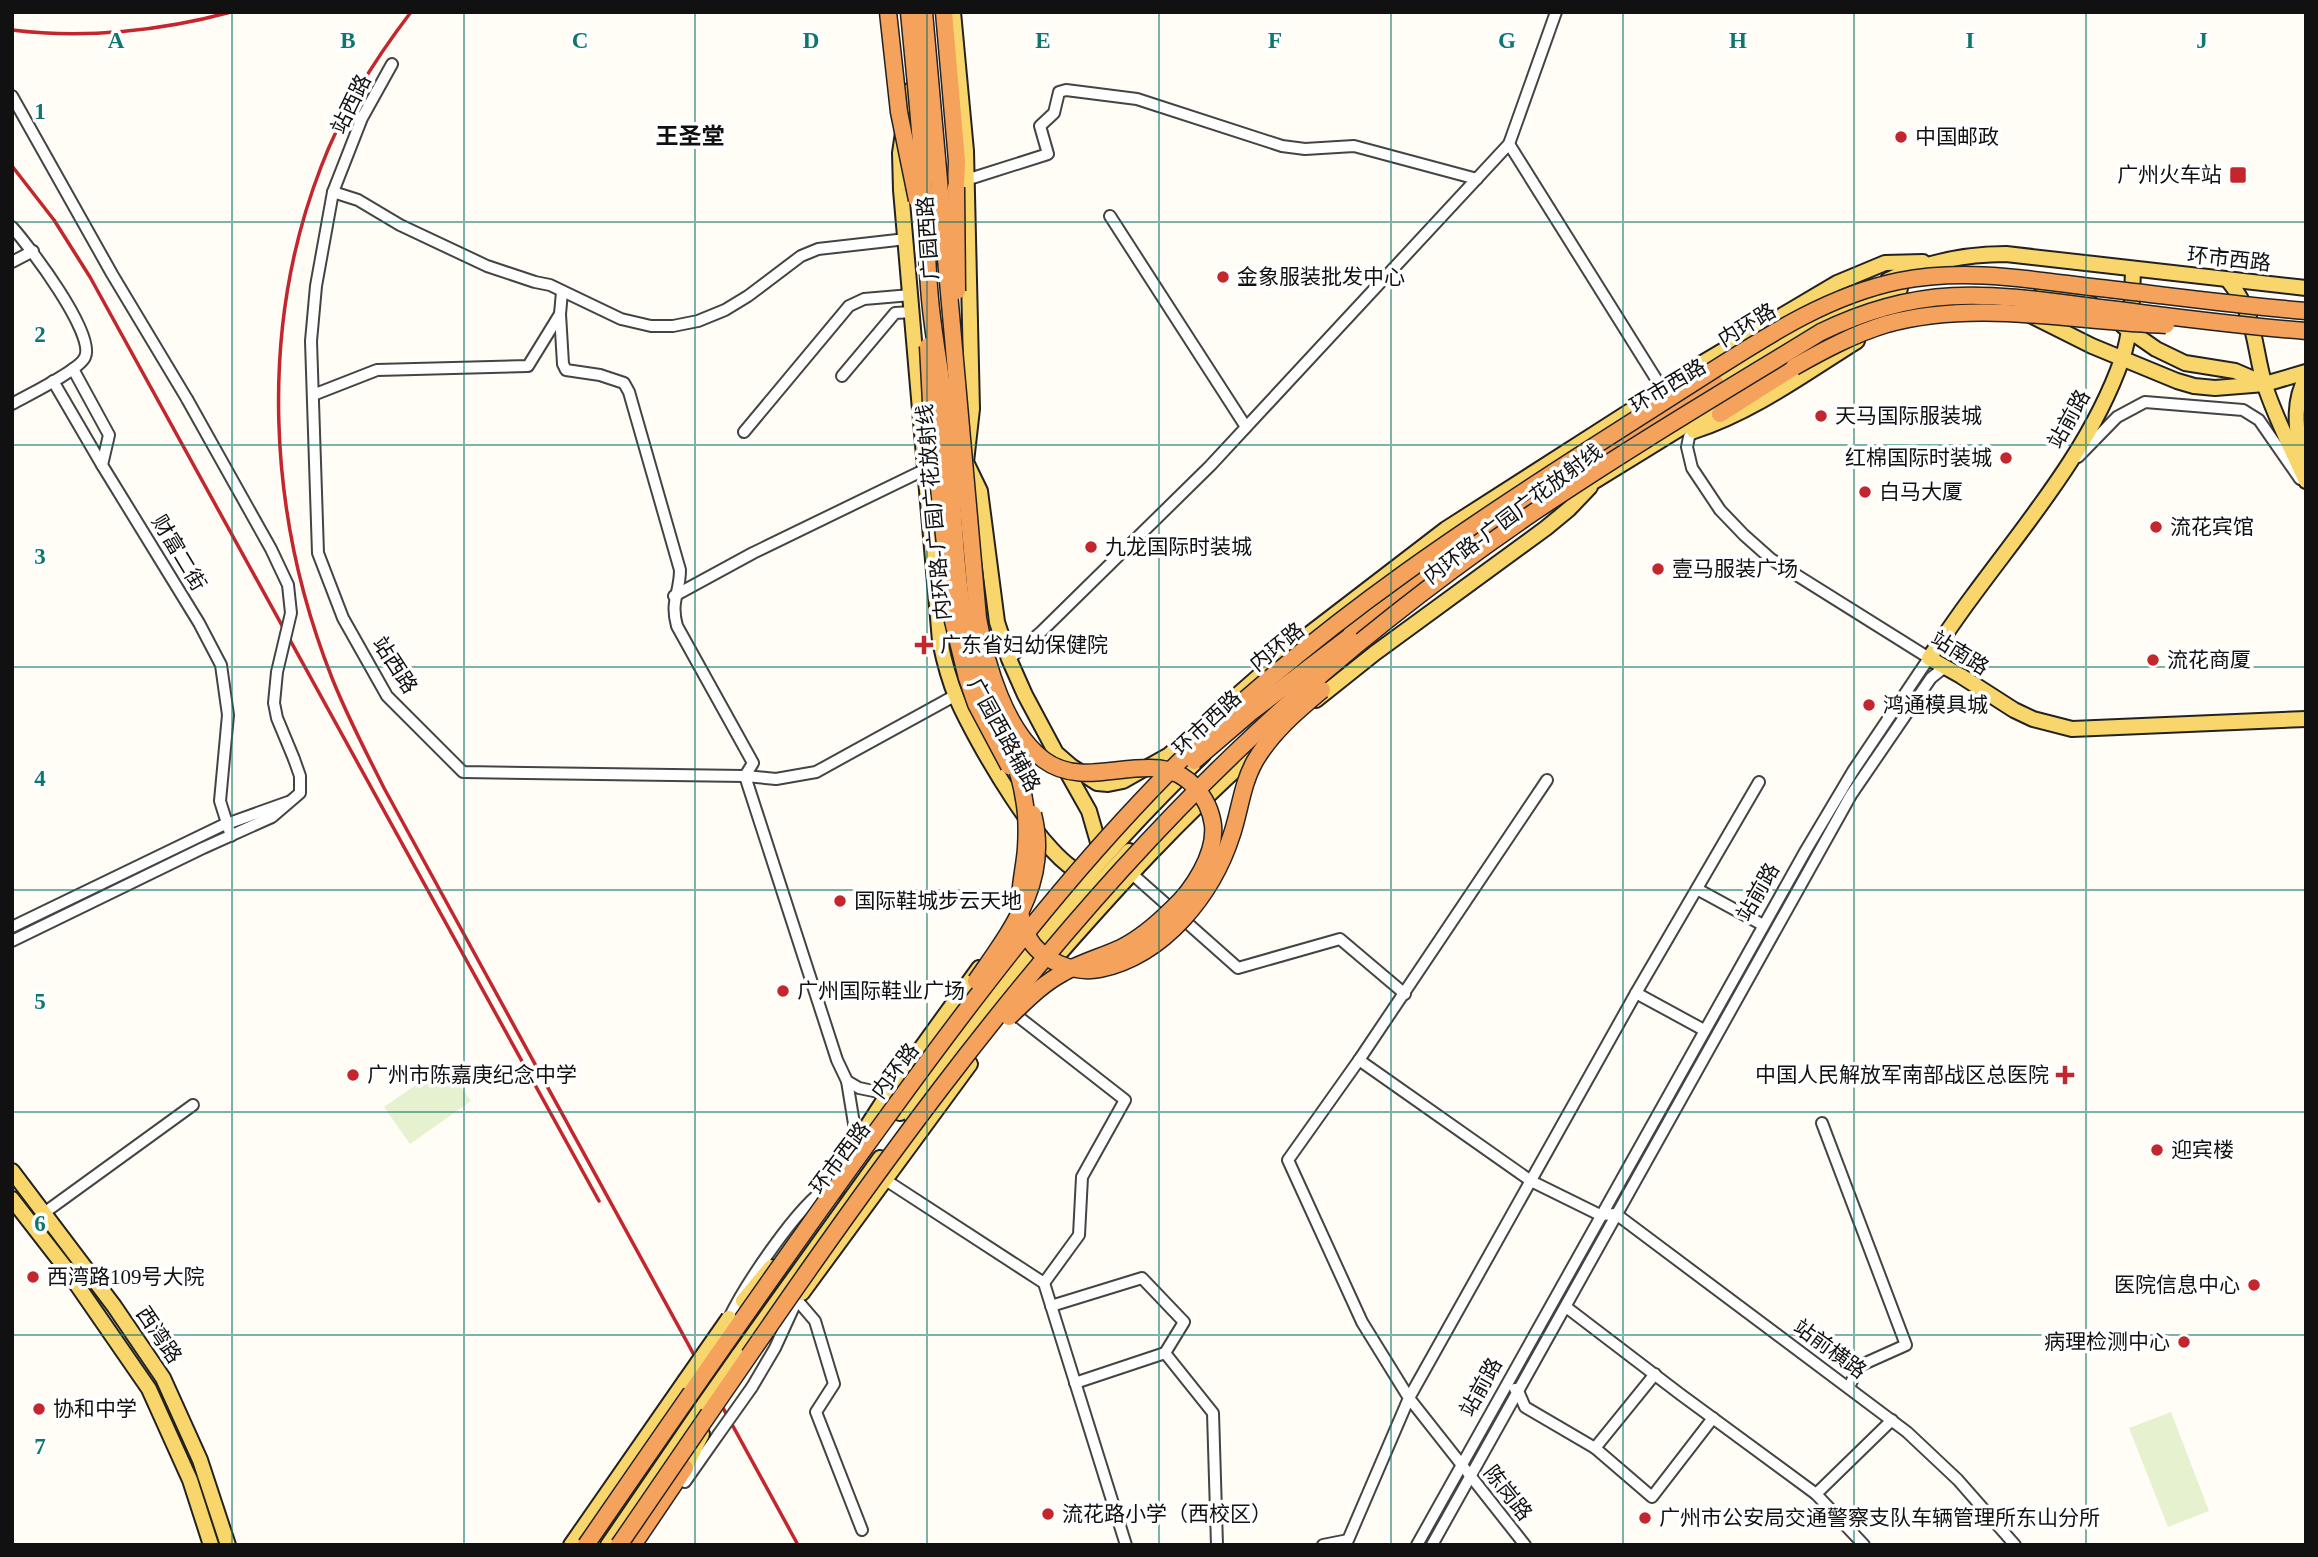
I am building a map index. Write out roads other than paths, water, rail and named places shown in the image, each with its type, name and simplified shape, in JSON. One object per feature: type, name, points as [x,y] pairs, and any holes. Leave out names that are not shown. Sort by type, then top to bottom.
[{"type":"highway","points":[[888,12],[899,112],[926,244]]},
{"type":"highway","name":"内环路-广园广花放射线","points":[[909,12],[922,155],[930,302],[945,401],[965,626],[980,682],[1017,762],[1024,800],[1026,847],[1020,888],[1021,921],[1030,941],[1057,963],[1076,969],[1096,970],[1133,957],[1153,945],[1188,914],[1220,866],[1248,776],[1270,739],[1291,717],[1410,616],[1648,445]]},
{"type":"highway","name":"内环路-广园广花放射线","points":[[923,12],[978,618],[987,661],[1002,701],[1026,742],[1045,761],[1065,771],[1091,774],[1165,768],[1184,777],[1197,788],[1212,816],[1211,845],[1198,875],[1175,906],[1137,939],[1068,970],[1049,982],[962,1062]]},
{"type":"highway","points":[[944,12],[957,161],[958,395]]},
{"type":"highway","name":"内环路","points":[[586,1545],[823,1204],[1014,948],[1101,854],[1153,788],[1219,723],[1414,564],[1746,349],[1828,303],[1884,284],[1960,273],[2016,276],[2221,303],[2306,311]]},
{"type":"highway","points":[[631,1544],[839,1229],[962,1062],[1099,896],[1216,771],[1278,713],[1358,645],[1461,564],[1542,507],[1648,445],[1821,332],[1864,313],[1908,301],[1943,296],[1998,295],[2267,328]]},
{"type":"highway","points":[[823,1204],[1014,924],[1030,890],[1038,860],[1038,839],[1033,812],[976,704],[953,621],[929,379],[930,302]]},
{"type":"highway","points":[[1720,414],[1822,351],[1867,331],[1906,320],[1947,313],[2012,313],[2142,324],[2306,331]]},
{"type":"highway","points":[[1101,854],[1206,751],[1272,695],[1453,557],[1715,383]]},
{"type":"highway","points":[[631,1544],[685,1468]]},
{"type":"main road","name":"广园西路","points":[[901,12],[943,433],[923,435]]},
{"type":"main road","name":"广园西路","points":[[930,12],[966,461]]},
{"type":"main road","points":[[953,12],[967,180],[972,409],[966,461]]},
{"type":"main road","name":"广园西路辅路","points":[[909,91],[900,153],[901,190],[937,618],[943,656],[956,695],[1006,788],[1056,855],[1075,871],[1089,875]]},
{"type":"main road","points":[[944,172],[966,220]]},
{"type":"main road","name":"环市西路","points":[[739,1348],[958,1052],[1015,970],[1089,875],[1101,854],[1202,756],[1304,665],[1394,592],[1471,536],[1559,477],[1822,315],[1891,285],[1931,263],[1988,254],[2300,288]]},
{"type":"main road","points":[[2005,282],[2051,259]]},
{"type":"main road","points":[[2033,285],[2079,262]]},
{"type":"main road","points":[[2074,296],[2079,262]]},
{"type":"main road","points":[[1885,263],[1899,311]]},
{"type":"main road","points":[[1056,752],[1071,766],[1097,783],[1123,781],[1169,755],[1291,648],[1446,529],[1687,372],[1818,293],[1863,270],[1885,263],[1931,263]]},
{"type":"main road","name":"站前路","points":[[1929,658],[1971,598],[2028,525],[2093,422],[2123,359],[2129,330],[2133,269]]},
{"type":"main road","points":[[2228,280],[2251,320],[2265,384],[2303,475]]},
{"type":"main road","points":[[1891,285],[2005,282],[2033,285],[2090,303],[2156,349],[2185,363],[2235,371],[2265,384]]},
{"type":"main road","points":[[2300,288],[2286,291],[2285,307],[2291,313],[2306,318]]},
{"type":"main road","name":"环市西路","points":[[600,1541],[709,1406],[782,1272],[834,1190],[910,1099],[959,1034],[1015,970],[1227,752],[1295,690],[1341,653],[1546,510],[1601,478],[1648,445],[1821,342],[1857,326],[1920,306],[1986,303],[2018,309],[2092,346],[2194,386],[2215,388],[2265,384],[2306,372]]},
{"type":"main road","points":[[1648,445],[1724,422],[1895,318],[1920,306]]},
{"type":"main road","points":[[2303,475],[2297,413],[2298,396],[2306,378]]},
{"type":"main road","points":[[1694,431],[1720,414]]},
{"type":"main road","name":"广园西路辅路","points":[[966,461],[980,491],[997,622],[1009,659],[1025,695],[1089,811],[1106,875]]},
{"type":"main road","points":[[709,1406],[751,1366],[884,1179],[1011,1011],[1137,868],[1224,779],[1307,707],[1546,528],[1601,478]]},
{"type":"main road","points":[[1391,619],[1401,634]]},
{"type":"main road","points":[[1291,648],[1304,665]]},
{"type":"main road","name":"站南路","points":[[1929,658],[2014,710],[2033,719],[2072,729],[2306,719]]},
{"type":"main road","points":[[1295,690],[1307,707]]},
{"type":"main road","points":[[571,1545],[729,1318],[834,1190],[857,1142],[891,1090],[1031,892],[1037,878],[1035,853],[1006,788]]},
{"type":"main road","points":[[1130,851],[1137,868]]},
{"type":"main road","points":[[1089,875],[1106,875],[1119,887]]},
{"type":"main road","points":[[963,990],[1015,970]]},
{"type":"main road","points":[[959,1034],[963,990]]},
{"type":"main road","name":"西湾路","points":[[12,1171],[114,1306],[163,1378],[200,1460],[228,1545]]},
{"type":"main road","name":"西湾路","points":[[12,1199],[64,1266],[149,1389],[190,1480],[211,1545]]},
{"type":"main road","points":[[743,1301],[782,1272]]},
{"type":"main road","points":[[727,1385],[739,1348]]},
{"type":"main road","points":[[685,1468],[702,1434],[709,1406],[727,1385],[751,1366]]},
{"type":"main road","name":"环市西路","points":[[600,1541],[680,1419],[709,1406]]},
{"type":"main road","points":[[631,1544],[702,1434]]},
{"type":"street","points":[[1009,659],[1041,632],[1134,542],[1246,427],[1509,144],[1556,12]]},
{"type":"street","name":"站西路","points":[[392,64],[362,118],[333,192],[316,286],[311,341],[318,553],[342,615],[387,695],[463,772],[745,776],[776,779],[816,772],[956,695]]},
{"type":"street","points":[[967,180],[1048,154],[1040,126],[1054,113],[1059,92],[1066,90],[1137,99],[1282,146],[1305,149],[1354,146],[1477,179]]},
{"type":"street","points":[[12,96],[187,399],[271,549],[288,585],[291,613],[277,672],[274,703],[276,718],[294,759],[301,787],[297,797],[272,817],[12,941]]},
{"type":"street","points":[[1509,144],[1662,390]]},
{"type":"street","points":[[333,192],[358,200],[400,225],[487,266],[526,280],[550,285],[621,319],[651,326],[673,326],[698,321],[725,310],[801,257],[818,249],[906,239]]},
{"type":"street","points":[[1110,216],[1246,427]]},
{"type":"street","points":[[12,227],[33,251],[61,293],[87,344],[85,358],[73,369],[12,404]]},
{"type":"street","points":[[12,262],[33,251]]},
{"type":"street","points":[[562,292],[560,314],[563,363],[566,369],[600,375],[624,383],[629,392],[681,570],[674,596],[677,626],[753,763],[745,776],[846,1081],[857,1142]]},
{"type":"street","points":[[744,432],[849,306],[864,299],[911,295]]},
{"type":"street","points":[[842,376],[895,313],[913,312]]},
{"type":"street","points":[[313,394],[377,370],[528,366],[560,314]]},
{"type":"street","points":[[73,369],[109,435],[102,465]]},
{"type":"street","name":"财富二街","points":[[53,381],[199,623],[221,665],[228,715],[220,801],[231,836]]},
{"type":"street","points":[[2064,471],[2118,417],[2135,406],[2154,401],[2234,408],[2251,414],[2267,431],[2306,487]]},
{"type":"street","name":"站南路","points":[[1694,431],[1687,447],[1692,468],[1720,510],[1739,531],[1771,559],[1929,658]]},
{"type":"street","points":[[674,596],[753,553],[926,468]]},
{"type":"street","name":"站前路","points":[[1417,1545],[1763,926],[1853,771],[1929,658]]},
{"type":"street","name":"站前路","points":[[1432,1545],[1851,795],[1930,678],[1948,668]]},
{"type":"street","points":[[1547,780],[1359,1060],[1531,1181],[1600,1215],[1616,1214]]},
{"type":"street","points":[[1323,1545],[1348,1540],[1409,1398],[1636,993],[1759,782]]},
{"type":"street","points":[[12,927],[226,824],[291,802]]},
{"type":"street","points":[[1137,868],[1238,968],[1340,939],[1405,994]]},
{"type":"street","points":[[1697,889],[1763,926]]},
{"type":"street","points":[[1636,993],[1704,1030]]},
{"type":"street","points":[[1011,1011],[1125,1100],[1082,1177],[1079,1235],[1044,1283]]},
{"type":"street","name":"陈岗路","points":[[1359,1060],[1288,1160],[1362,1322],[1409,1398],[1525,1545]]},
{"type":"street","points":[[846,1081],[859,1088],[891,1090],[910,1099]]},
{"type":"street","points":[[44,1213],[193,1105]]},
{"type":"street","points":[[1822,1123],[1906,1345],[1859,1366],[1849,1387]]},
{"type":"street","points":[[884,1179],[1044,1283],[1126,1545]]},
{"type":"street","points":[[729,1318],[742,1293],[800,1212],[815,1195],[834,1190]]},
{"type":"street","name":"站前横路","points":[[1616,1214],[1892,1420],[1943,1464],[2015,1545]]},
{"type":"street","points":[[1051,1306],[1142,1278],[1184,1322],[1165,1353],[1075,1383]]},
{"type":"street","points":[[631,1544],[718,1435],[752,1387],[775,1348],[797,1300],[815,1321],[834,1384],[816,1412],[863,1530]]},
{"type":"street","points":[[1566,1307],[1816,1494],[1864,1545]]},
{"type":"street","points":[[1165,1353],[1213,1413],[1217,1545]]},
{"type":"street","points":[[1595,1448],[1655,1374]]},
{"type":"street","points":[[1506,1384],[1518,1391],[1525,1406],[1595,1448],[1652,1497],[1713,1418]]},
{"type":"street","points":[[665,1411],[680,1419]]},
{"type":"street","points":[[1816,1494],[1892,1420]]},
{"type":"street","points":[[685,1468],[702,1446],[718,1435]]},
{"type":"street","points":[[585,1525],[600,1541]]},
{"type":"railway","points":[[12,30],[67,34],[122,32],[231,12]]},
{"type":"railway","points":[[411,12],[372,67],[329,146],[301,229],[287,293],[280,358],[279,423],[284,488],[294,553],[332,678],[384,788],[798,1545]]},
{"type":"railway","points":[[12,166],[54,220],[90,277],[599,1201]]},
{"type":"place","name":"中国邮政","points":[[1901,137]]},
{"type":"place","name":"广州火车站","points":[[2238,175]]},
{"type":"place","name":"金象服装批发中心","points":[[1223,277]]},
{"type":"place","name":"天马国际服装城","points":[[1821,416]]},
{"type":"place","name":"红棉国际时装城","points":[[2006,458]]},
{"type":"place","name":"白马大厦","points":[[1865,492]]},
{"type":"place","name":"流花宾馆","points":[[2156,527]]},
{"type":"place","name":"九龙国际时装城","points":[[1091,547]]},
{"type":"place","name":"壹马服装广场","points":[[1658,569]]},
{"type":"place","name":"广东省妇幼保健院","points":[[924,645]]},
{"type":"place","name":"流花商厦","points":[[2153,660]]},
{"type":"place","name":"鸿通模具城","points":[[1869,705]]},
{"type":"place","name":"国际鞋城步云天地","points":[[840,901]]},
{"type":"place","name":"广州国际鞋业广场","points":[[783,991]]},
{"type":"place","name":"广州市陈嘉庚纪念中学","points":[[353,1075]]},
{"type":"place","name":"中国人民解放军南部战区总医院","points":[[2065,1075]]},
{"type":"place","name":"迎宾楼","points":[[2157,1150]]},
{"type":"place","name":"西湾路109号大院","points":[[33,1277]]},
{"type":"place","name":"医院信息中心","points":[[2254,1285]]},
{"type":"place","name":"病理检测中心","points":[[2184,1342]]},
{"type":"place","name":"协和中学","points":[[39,1409]]},
{"type":"place","name":"流花路小学（西校区）","points":[[1048,1514]]},
{"type":"place","name":"广州市公安局交通警察支队车辆管理所东山分所","points":[[1645,1518]]},
{"type":"district","name":"王圣堂","points":[[690,136]]}]
